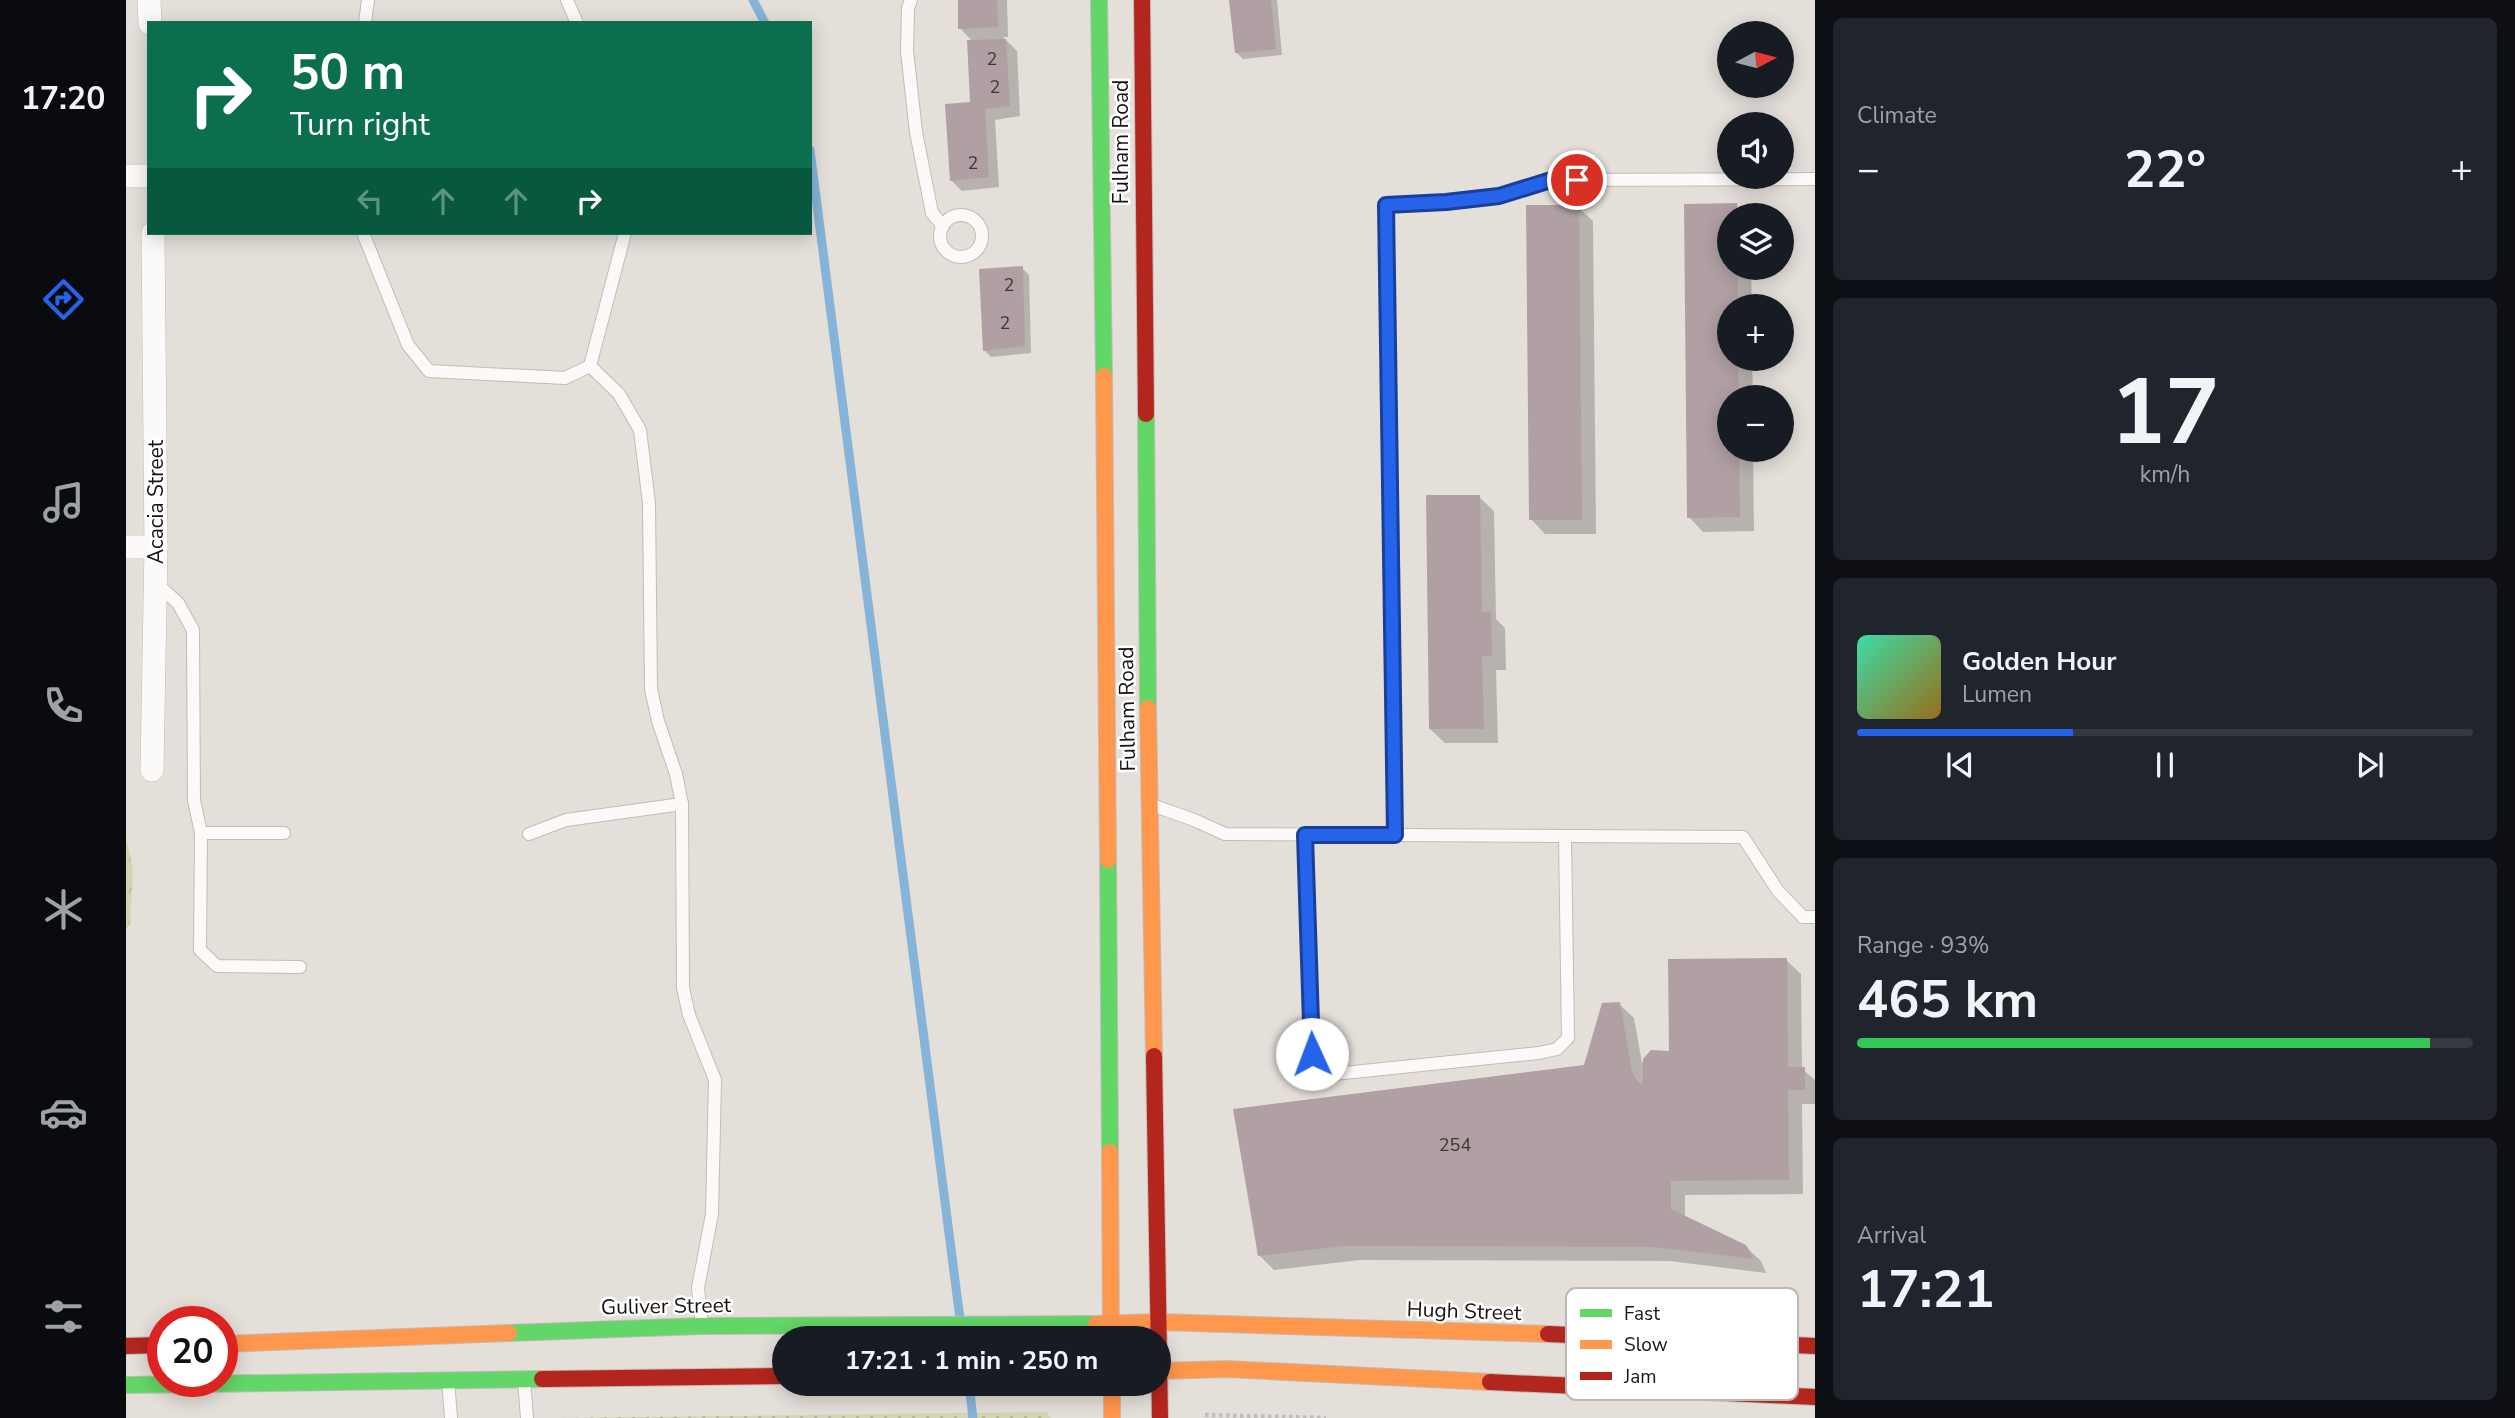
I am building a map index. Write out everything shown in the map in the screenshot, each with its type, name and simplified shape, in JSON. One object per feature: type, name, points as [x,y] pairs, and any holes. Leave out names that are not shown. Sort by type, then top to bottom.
[{"type":"main road","name":"Fulham Road","points":[[1099,0],[1106,494],[1111,1326]]},
{"type":"main road","name":"Fulham Road","points":[[1142,0],[1149,804],[1158,1326]]},
{"type":"main road","name":"Hugh Street","points":[[1137,1326],[1158,1322],[1566,1336]]},
{"type":"main road","name":"Guliver Street","points":[[238,1343],[702,1326],[1017,1326]]},
{"type":"main road","points":[[126,1346],[147,1345]]},
{"type":"main road","points":[[1171,1371],[1227,1369],[1566,1385]]},
{"type":"main road","points":[[126,1385],[772,1376]]},
{"type":"main road","points":[[1112,1396],[1112,1418]]},
{"type":"main road","name":"Fulham Road","points":[[1160,1396],[1160,1418]]},
{"type":"street","points":[[149,0],[150,21]]},
{"type":"street","points":[[126,176],[147,176]]},
{"type":"street","name":"Acacia Street","points":[[152,770],[156,582],[153,235]]},
{"type":"street","points":[[126,547],[156,547]]},
{"type":"lane","points":[[365,21],[368,0]]},
{"type":"lane","points":[[567,0],[575,21]]},
{"type":"lane","points":[[911,0],[908,8],[907,51],[916,132],[932,213],[943,226]]},
{"type":"lane","points":[[1395,835],[1386,205],[1499,196],[1551,180],[1815,179]]},
{"type":"lane","points":[[364,235],[408,345],[429,371],[565,378],[590,366],[624,235]]},
{"type":"lane","points":[[590,366],[619,394],[640,430],[649,503],[651,688],[682,804],[683,988],[689,1015],[715,1080],[712,1214],[698,1288],[702,1326]]},
{"type":"lane","points":[[156,582],[178,603],[193,630],[194,800],[201,833],[200,950],[217,966],[300,967]]},
{"type":"lane","points":[[530,834],[566,820],[682,804]]},
{"type":"lane","points":[[1149,804],[1225,834],[1742,837],[1778,891],[1803,917],[1815,917]]},
{"type":"lane","points":[[201,833],[284,833]]},
{"type":"lane","points":[[1305,835],[1312,1054],[1319,1067],[1334,1074],[1539,1053],[1557,1049],[1568,1038],[1565,836]]},
{"type":"lane","points":[[524,1379],[527,1418]]},
{"type":"lane","points":[[448,1380],[451,1418]]},
{"type":"path","points":[[1205,1415],[1326,1418]]},
{"type":"green space","points":[[126,838],[133,868],[130,925],[126,929]]},
{"type":"green space","points":[[1046,1412],[1051,1418],[552,1418]]},
{"type":"building","points":[[958,0],[997,0],[998,27],[958,29]]},
{"type":"building","points":[[1229,0],[1271,0],[1276,49],[1235,53]]},
{"type":"building","points":[[1006,39],[1010,106],[985,109],[989,177],[950,181],[945,104],[970,102],[967,40]]},
{"type":"building","points":[[1717,203],[1717,280],[1738,280],[1738,294],[1717,294],[1717,371],[1738,371],[1739,385],[1717,385],[1717,462],[1739,462],[1740,517],[1687,518],[1684,204]]},
{"type":"building","points":[[1526,205],[1579,205],[1582,520],[1529,520]]},
{"type":"building","points":[[1023,266],[1025,346],[983,351],[979,269]]},
{"type":"building","points":[[1426,495],[1480,495],[1482,612],[1491,612],[1492,656],[1482,656],[1484,729],[1429,729]]},
{"type":"building","points":[[1787,958],[1788,1067],[1805,1067],[1805,1090],[1788,1090],[1789,1180],[1671,1181],[1671,1209],[1746,1245],[1754,1259],[1654,1247],[1344,1246],[1258,1256],[1233,1109],[1584,1065],[1602,1003],[1620,1002],[1632,1072],[1638,1082],[1643,1084],[1643,1059],[1651,1050],[1669,1051],[1668,959]]},
{"type":"waterway","points":[[753,0],[764,21]]},
{"type":"waterway","points":[[812,166],[960,1319]]},
{"type":"waterway","points":[[970,1396],[973,1418]]},
{"type":"traffic: fast","points":[[1099,0],[1104,376]]},
{"type":"traffic: fast","points":[[1146,414],[1148,708]]},
{"type":"traffic: fast","points":[[1108,860],[1110,1152]]},
{"type":"traffic: fast","points":[[509,1333],[702,1326],[1096,1324]]},
{"type":"traffic: fast","points":[[126,1385],[542,1379]]},
{"type":"traffic: slow","points":[[1104,376],[1108,860]]},
{"type":"traffic: slow","points":[[1148,708],[1154,1056]]},
{"type":"traffic: slow","points":[[1110,1152],[1111,1326]]},
{"type":"traffic: slow","points":[[1096,1324],[1159,1322],[1548,1334]]},
{"type":"traffic: slow","points":[[238,1343],[509,1333]]},
{"type":"traffic: slow","points":[[1171,1371],[1227,1369],[1490,1382]]},
{"type":"traffic: slow","points":[[1112,1396],[1112,1418]]},
{"type":"traffic: jam","points":[[1142,0],[1146,414]]},
{"type":"traffic: jam","points":[[1154,1056],[1160,1418]]},
{"type":"traffic: jam","points":[[1548,1334],[1566,1335]]},
{"type":"traffic: jam","points":[[126,1346],[147,1345]]},
{"type":"traffic: jam","points":[[1798,1345],[1815,1346]]},
{"type":"traffic: jam","points":[[542,1379],[772,1376]]},
{"type":"traffic: jam","points":[[1490,1382],[1566,1386]]},
{"type":"traffic: jam","points":[[1798,1396],[1815,1397]]},
{"type":"route","points":[[1312,1054],[1305,835],[1395,835],[1386,205],[1499,196],[1551,180],[1577,180]]}]
